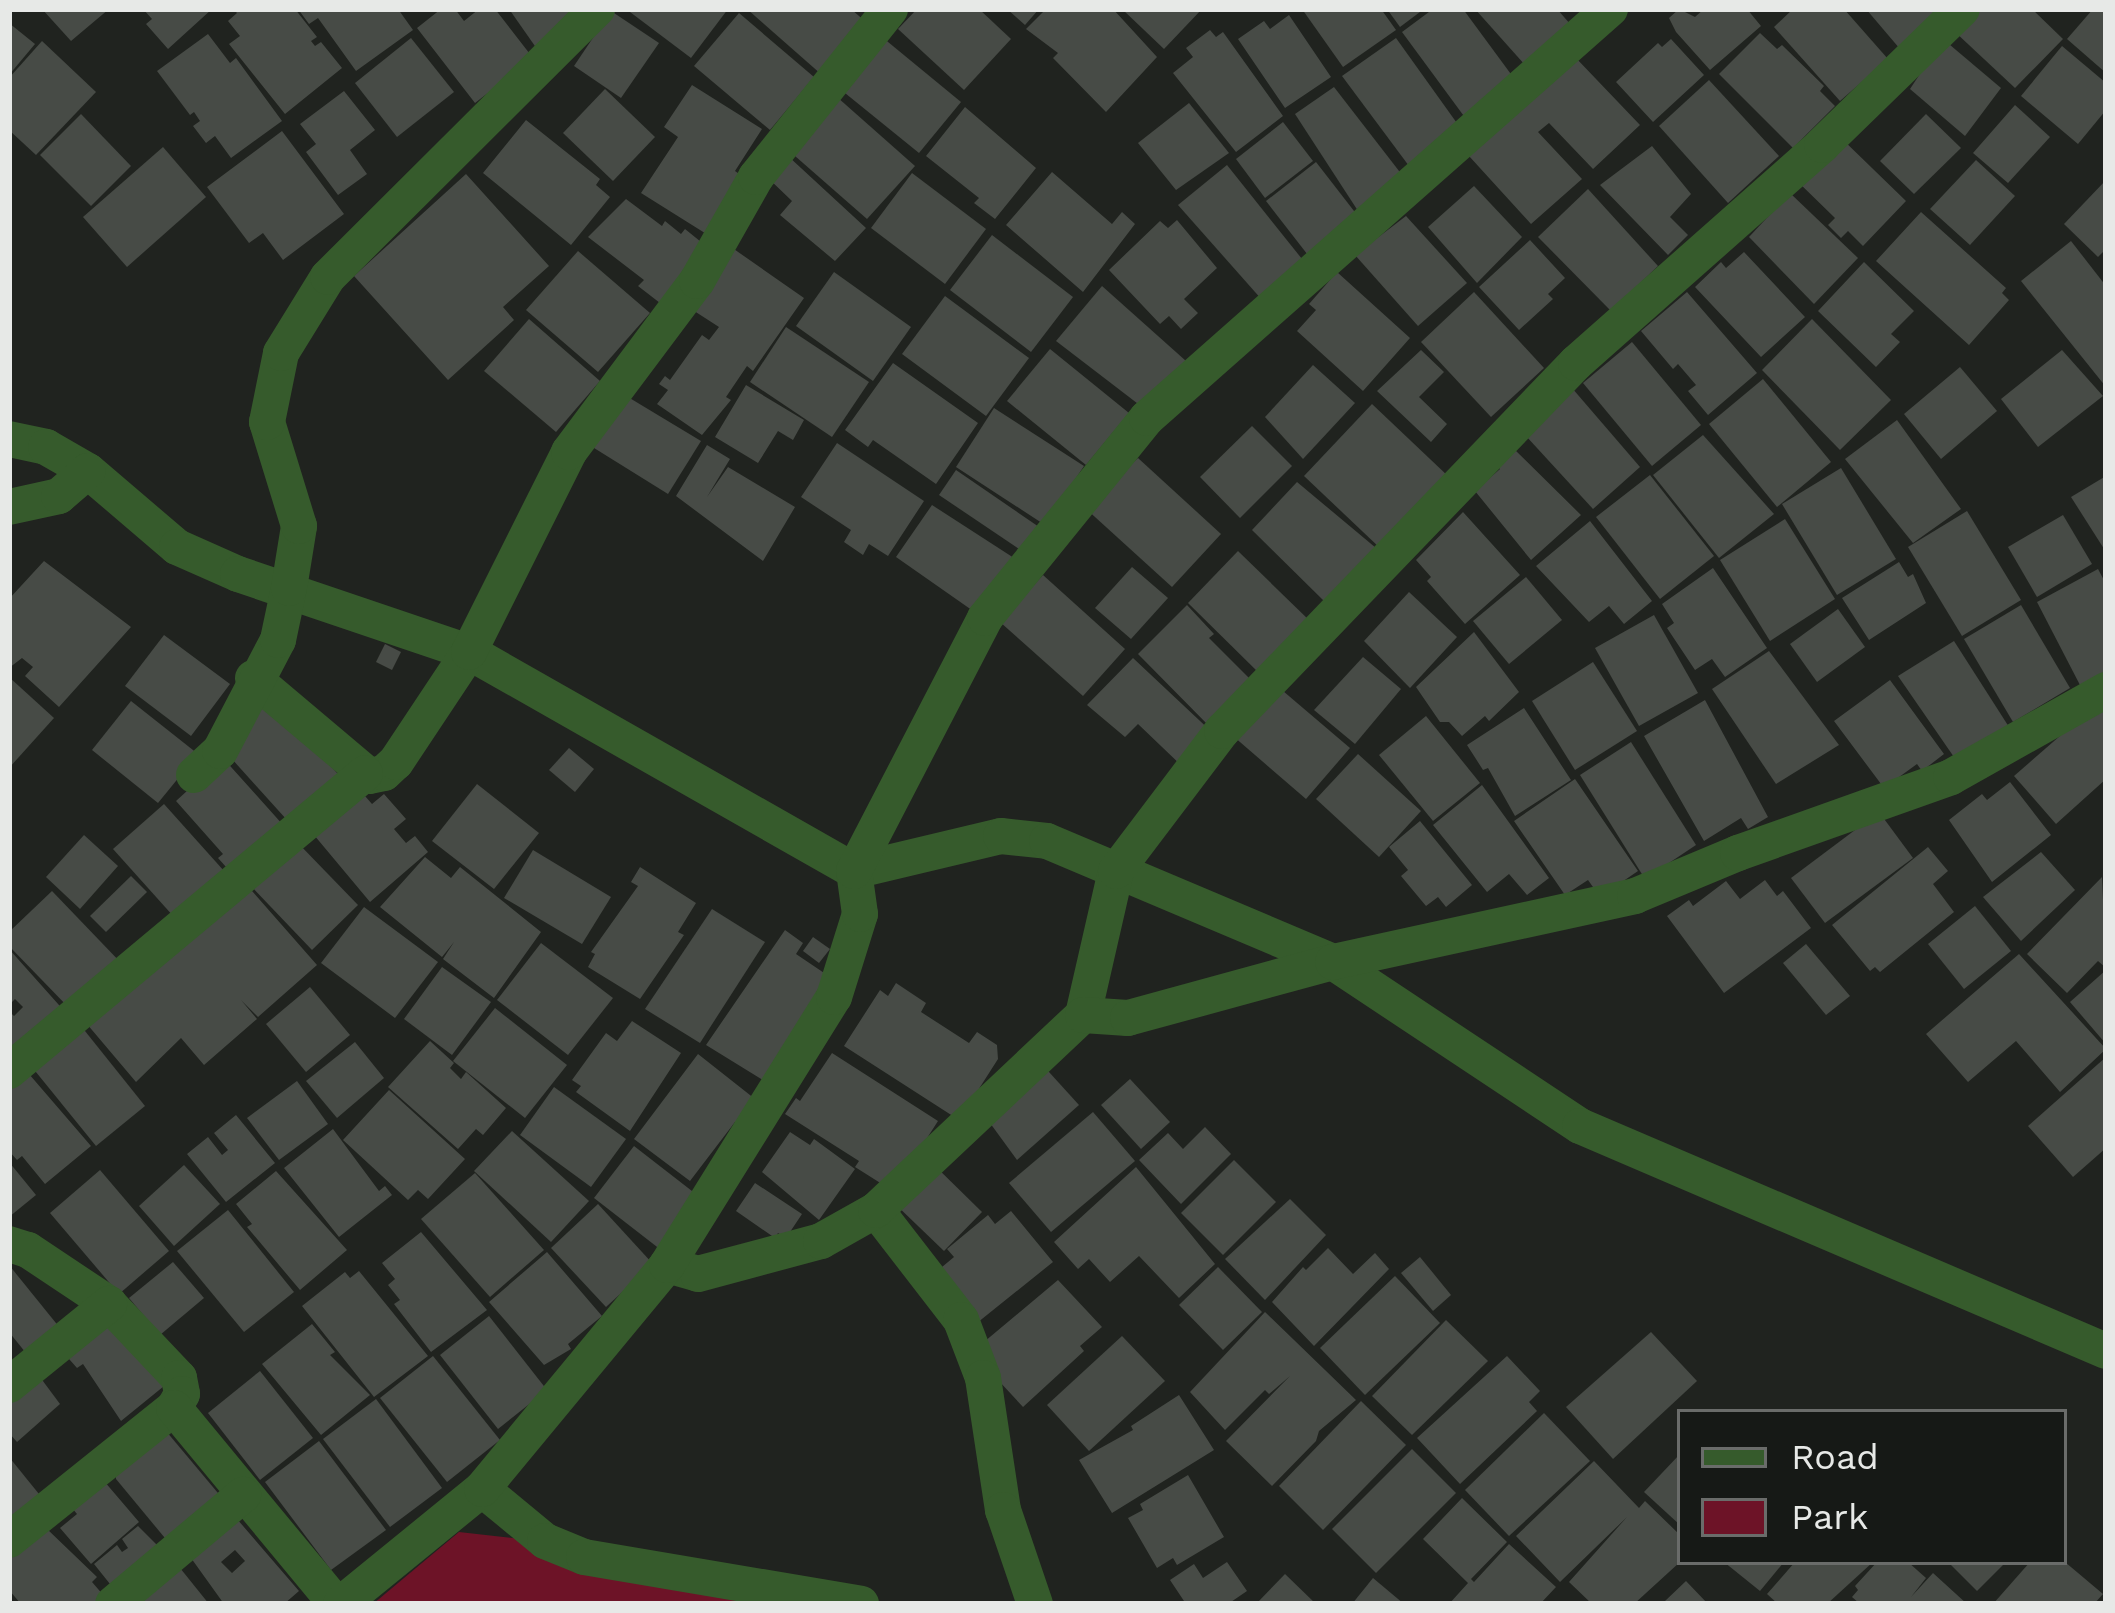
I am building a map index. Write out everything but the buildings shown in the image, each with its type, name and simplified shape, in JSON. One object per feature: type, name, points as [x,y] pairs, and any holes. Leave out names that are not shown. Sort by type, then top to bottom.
[{"type":"street","points":[[194,775],[220,751],[253,678],[278,640],[290,588],[298,526],[267,422],[280,353],[328,277],[597,9]]},
{"type":"street","points":[[9,1070],[365,773],[384,773],[396,762],[469,652],[569,452],[697,281],[756,177],[890,9]]},
{"type":"street","points":[[174,1408],[242,1495],[338,1604],[482,1489],[667,1265],[834,997],[860,914],[854,872],[985,618],[1147,418],[1610,9]]},
{"type":"street","points":[[667,1265],[698,1274],[821,1241],[876,1210],[1083,1015],[1116,872],[1222,731],[1576,363],[1822,145],[1962,9]]},
{"type":"street","points":[[9,439],[46,447],[88,471],[177,547],[238,574],[469,652],[854,872],[1001,836],[1047,841],[1334,962],[1580,1126],[2106,1351]]},
{"type":"street","points":[[9,507],[58,496],[88,471]]},
{"type":"street","points":[[253,678],[365,773]]},
{"type":"street","points":[[1083,1015],[1128,1018],[1334,962],[1635,896],[1738,853],[1951,777],[2106,690]]},
{"type":"street","points":[[876,1210],[961,1320],[983,1378],[1003,1510],[1035,1604]]},
{"type":"street","points":[[9,1244],[28,1250],[109,1304],[178,1378],[182,1394],[174,1408],[9,1540]]},
{"type":"street","points":[[9,1384],[109,1304]]},
{"type":"street","points":[[482,1489],[545,1541],[584,1557],[765,1592],[861,1604]]},
{"type":"street","points":[[113,1604],[242,1495]]},
{"type":"green space","points":[[459,1532],[706,1560],[744,1604],[373,1604]]}]
